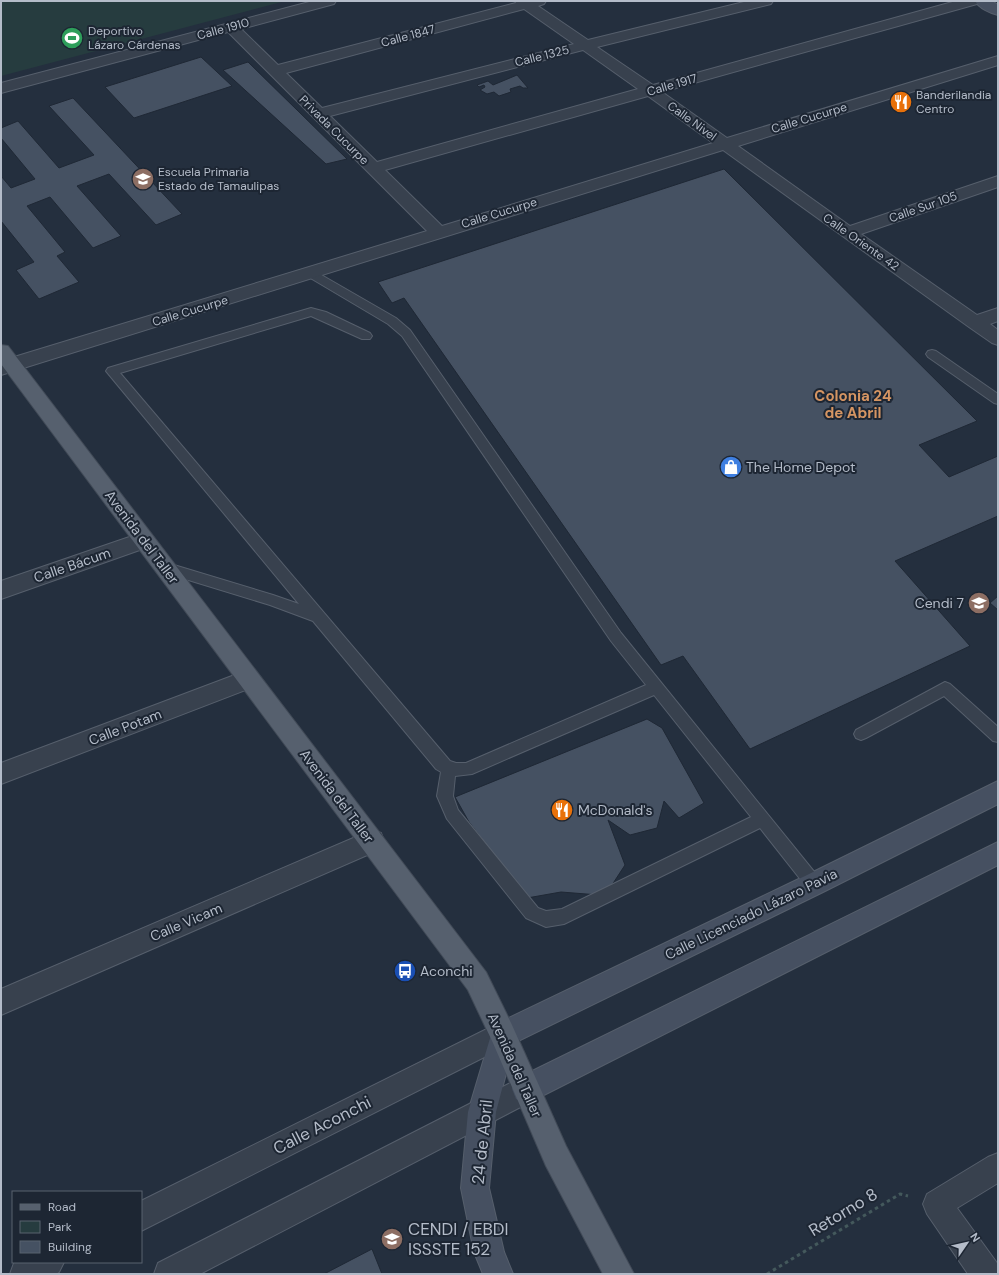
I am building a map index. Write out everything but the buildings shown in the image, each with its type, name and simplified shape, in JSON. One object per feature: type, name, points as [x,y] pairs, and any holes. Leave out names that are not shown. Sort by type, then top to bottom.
[{"type":"main road","name":"Avenida del Taller","points":[[4,361],[164,566],[477,981],[503,1034],[556,1156],[619,1274]]},
{"type":"street","name":"Calle 1910","points":[[1,88],[329,1]]},
{"type":"street","name":"Calle 1325","points":[[319,114],[586,45],[766,1]]},
{"type":"street","name":"Calle 1917","points":[[373,168],[972,1]]},
{"type":"street","points":[[982,1],[998,11]]},
{"type":"street","name":"Calle Nivel","points":[[530,2],[586,45],[725,144]]},
{"type":"street","name":"Calle 1847","points":[[275,70],[530,2]]},
{"type":"street","name":"Privada Cucurpe","points":[[231,27],[438,232]]},
{"type":"street","name":"Calle Cucurpe","points":[[4,361],[311,273],[438,232],[998,60]]},
{"type":"street","name":"Calle Oriente 42","points":[[725,144],[848,234],[998,339]]},
{"type":"street","name":"Calle Sur 105","points":[[848,234],[998,181]]},
{"type":"street","points":[[975,322],[998,314]]},
{"type":"street","name":"Calle Bácum","points":[[1,590],[144,540]]},
{"type":"street","name":"Calle Potam","points":[[1,774],[248,679]]},
{"type":"street","name":"Calle Licenciado Lázaro Pavia","points":[[503,1034],[814,884],[998,792]]},
{"type":"street","name":"Calle Vicam","points":[[1,1002],[372,841]]},
{"type":"street","points":[[169,1274],[526,1089],[998,853]]},
{"type":"street","name":"24 de Abril","points":[[498,1274],[489,1252],[475,1188],[482,1112],[503,1034]]},
{"type":"street","name":"Calle Aconchi","points":[[142,1215],[503,1034]]},
{"type":"street","points":[[986,1274],[937,1204],[998,1167]]},
{"type":"street","points":[[25,1274],[47,1263]]},
{"type":"lane","points":[[311,273],[392,321],[406,333],[616,637],[814,884]]},
{"type":"lane","points":[[366,336],[322,315],[311,312],[112,370],[441,764],[449,769],[458,771],[467,769],[656,687]]},
{"type":"lane","points":[[932,354],[998,400]]},
{"type":"lane","points":[[164,566],[273,600],[318,617]]},
{"type":"lane","points":[[861,734],[945,688],[998,736]]},
{"type":"lane","points":[[449,769],[445,796],[452,814],[532,912],[546,919],[564,916],[762,819]]},
{"type":"path","name":"Retorno 8","points":[[767,1274],[900,1194],[937,1204]]},
{"type":"green space","name":"Deportivo Lázaro Cárdenas","points":[[1,1],[285,1],[1,76]]},
{"type":"place","name":"Deportivo Lázaro Cárdenas","points":[[72,38]]},
{"type":"place","name":"Banderilandia Centro","points":[[901,102]]},
{"type":"place","name":"Escuela Primaria Estado de Tamaulipas","points":[[143,179]]},
{"type":"place","name":"The Home Depot","points":[[731,467]]},
{"type":"place","name":"Cendi 7","points":[[979,603]]},
{"type":"place","name":"McDonald's","points":[[562,810]]},
{"type":"place","name":"Aconchi","points":[[405,971]]},
{"type":"place","name":"CENDI / EBDI ISSSTE 152","points":[[392,1239]]},
{"type":"district","name":"Colonia 24 de Abril","points":[[853,404]]}]
